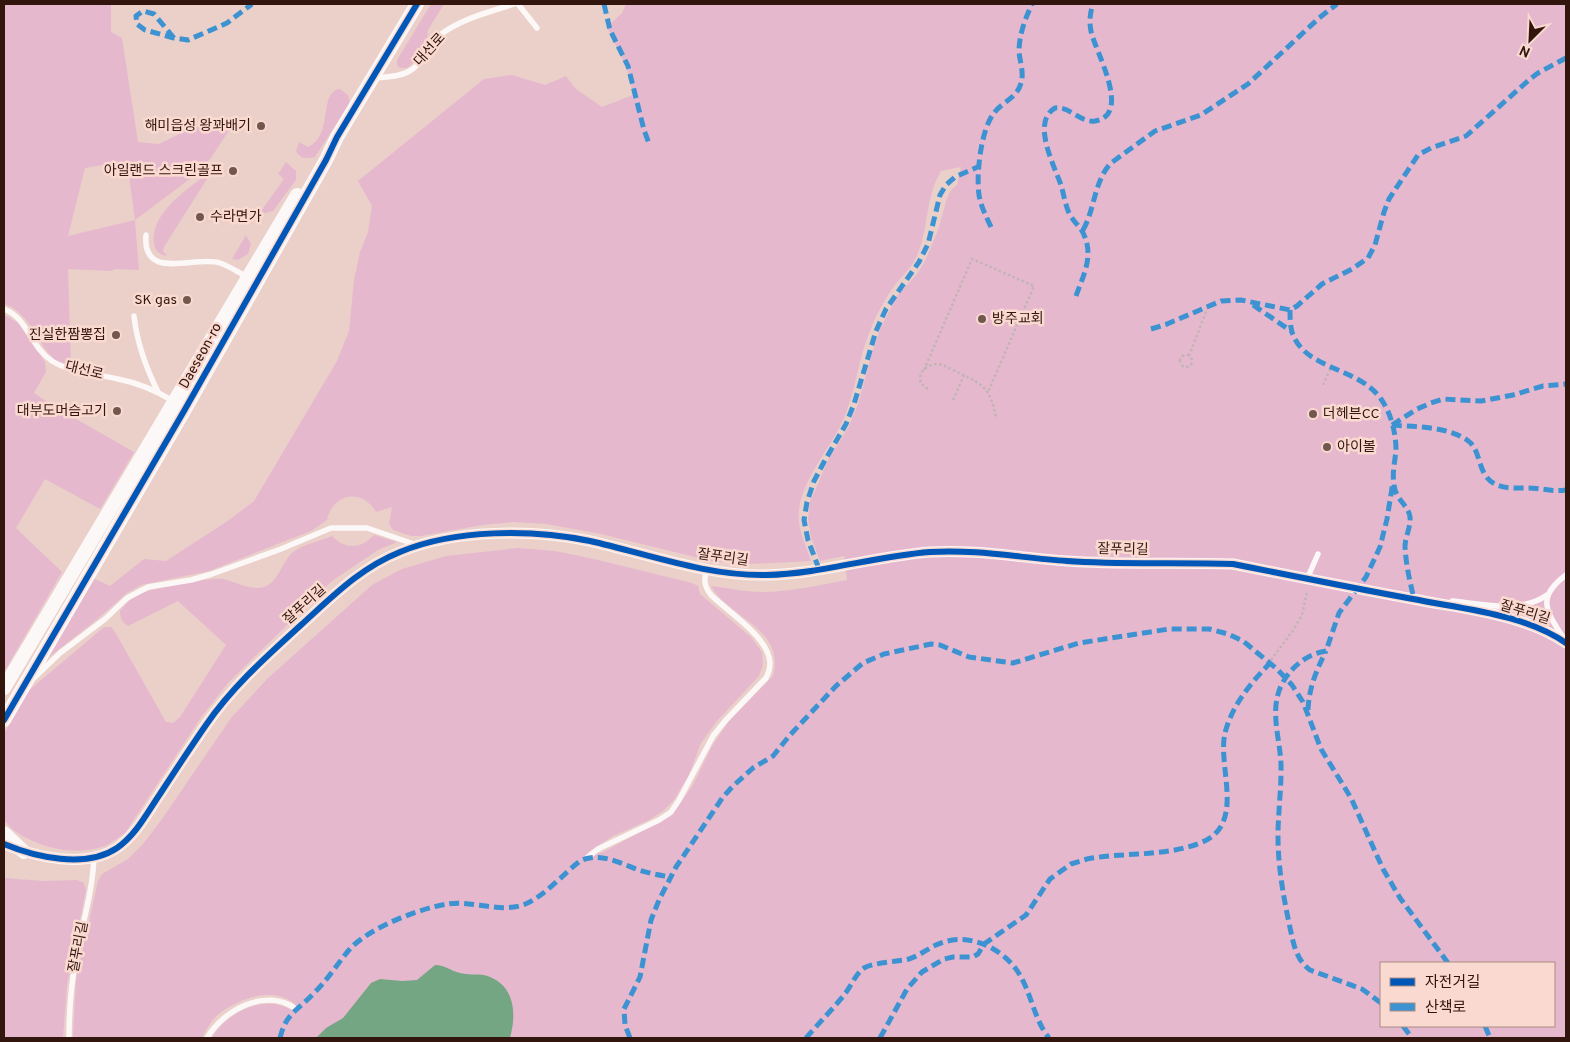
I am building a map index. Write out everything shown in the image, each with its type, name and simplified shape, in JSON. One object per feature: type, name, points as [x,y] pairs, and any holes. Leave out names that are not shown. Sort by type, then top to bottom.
[{"type":"street","name":"Daeseon-ro","points":[[4,720],[189,403],[326,160],[337,137],[418,4]]},
{"type":"street","name":"Daeseon-ro","points":[[4,688],[175,402],[283,215],[337,137]]},
{"type":"street","name":"잘푸리길","points":[[4,844],[44,857],[62,858],[94,856],[114,850],[130,836],[207,722],[234,689],[352,579],[380,561],[419,545],[473,535],[520,532],[548,534],[589,541],[706,570],[732,574],[803,572],[890,556],[931,552],[976,551],[1070,562],[1198,562],[1233,564],[1307,584],[1399,597],[1514,620],[1540,628],[1566,643]]},
{"type":"street","points":[[4,833],[24,852]]},
{"type":"street","points":[[4,850],[24,852]]},
{"type":"lane","name":"대선로","points":[[372,78],[407,72],[418,64],[431,44],[439,36],[453,27],[471,18],[514,4]]},
{"type":"lane","points":[[518,4],[537,28]]},
{"type":"lane","points":[[146,235],[146,248],[153,259],[159,262],[218,262],[247,277]]},
{"type":"lane","name":"대선로","points":[[4,309],[20,319],[40,349],[53,362],[78,371],[139,384],[175,402]]},
{"type":"lane","points":[[134,316],[138,342],[150,377],[158,392]]},
{"type":"lane","points":[[20,693],[60,653],[105,619],[128,598],[148,587],[191,580],[212,574],[281,549],[331,528],[367,528],[419,545]]},
{"type":"lane","points":[[1307,584],[1318,554]]},
{"type":"lane","name":"잘푸리길","points":[[588,857],[598,849],[659,820],[671,812],[680,800],[713,736],[725,720],[766,678],[769,671],[770,663],[768,656],[758,637],[710,595],[704,581],[706,570]]},
{"type":"lane","name":"잘푸리길","points":[[1426,602],[1441,600],[1514,607],[1535,602],[1547,595],[1566,575]]},
{"type":"lane","name":"잘푸리길","points":[[1547,595],[1546,602],[1549,616],[1566,643]]},
{"type":"lane","name":"잘푸리길","points":[[69,1038],[71,991],[76,957],[92,882],[94,856]]},
{"type":"lane","points":[[207,1038],[218,1022],[244,1005],[267,1000],[280,1001],[296,1009]]},
{"type":"path","points":[[928,389],[922,386],[920,380],[972,259],[1034,286],[988,392]]},
{"type":"path","points":[[1189,356],[1209,304]]},
{"type":"path","points":[[1186,355],[1189,356],[1192,361],[1191,365],[1188,367],[1182,366],[1181,359],[1186,355]]},
{"type":"path","points":[[924,370],[937,364],[978,382],[988,392],[996,418]]},
{"type":"path","points":[[1323,385],[1330,367]]},
{"type":"path","points":[[953,400],[964,375]]},
{"type":"path","points":[[1271,660],[1302,615],[1307,584]]},
{"type":"shaded area","points":[[4,4],[111,4],[111,32],[122,38],[138,142],[159,144],[191,128],[220,124],[239,115],[211,158],[195,175],[135,220],[139,270],[68,269],[71,365],[56,361],[19,312],[4,304]],"holes":[[[127,161],[135,220],[68,236],[85,168]]]},
{"type":"shaded area","points":[[431,4],[444,4],[428,30],[427,42],[414,62],[407,68],[400,68],[397,65],[397,60]]},
{"type":"shaded area","points":[[626,4],[1566,4],[1566,1038],[212,1038],[226,1021],[246,1009],[268,1004],[290,1009],[295,1004],[277,996],[267,995],[247,999],[220,1013],[212,1021],[202,1038],[73,1038],[76,980],[98,881],[102,874],[128,859],[143,844],[231,718],[267,679],[372,585],[402,569],[446,556],[518,548],[555,551],[692,583],[698,586],[700,594],[751,637],[762,652],[763,665],[759,676],[717,721],[701,743],[689,775],[674,800],[663,811],[649,820],[613,836],[587,853],[601,853],[671,816],[693,785],[712,746],[729,721],[773,676],[775,660],[771,647],[764,635],[719,597],[711,586],[773,592],[847,580],[844,556],[820,561],[811,537],[808,518],[810,502],[828,460],[849,426],[858,404],[880,329],[897,296],[917,274],[925,261],[938,230],[947,198],[951,190],[957,185],[961,167],[941,171],[936,181],[916,258],[891,290],[875,319],[866,342],[844,418],[815,468],[803,494],[799,508],[799,521],[811,561],[750,564],[715,562],[601,534],[546,524],[514,522],[411,536],[393,530],[389,524],[392,507],[376,512],[363,499],[348,497],[341,499],[335,504],[327,520],[311,531],[209,571],[141,585],[127,593],[44,661],[93,578],[110,586],[144,559],[166,561],[229,520],[254,501],[337,361],[349,331],[354,280],[360,252],[368,232],[372,206],[358,181],[484,79],[512,75],[545,85],[566,76],[576,89],[602,107],[633,95],[627,69],[607,27],[622,13]]},
{"type":"shaded area","points":[[340,89],[348,95],[350,103],[315,157],[302,157],[296,151],[299,142],[308,147],[316,141],[321,134],[324,124],[329,97],[333,92]]},
{"type":"shaded area","points":[[286,162],[296,171],[296,180],[273,211],[265,213],[261,211],[284,179],[278,174]]},
{"type":"shaded area","points":[[212,171],[164,247],[163,251],[167,256],[160,254],[155,249],[154,244],[154,233],[158,222],[173,202],[193,184]]},
{"type":"shaded area","points":[[246,235],[251,244],[248,254],[238,260],[232,259]]},
{"type":"shaded area","points":[[4,314],[18,323],[45,362],[46,372],[34,393],[134,452],[100,509],[45,479],[16,528],[62,572],[4,672]]},
{"type":"shaded area","points":[[374,535],[397,542],[378,550],[332,581],[228,683],[202,716],[125,833],[113,842],[94,849],[60,849],[28,839],[14,830],[4,820],[4,734],[27,692],[104,627],[111,627],[115,632],[166,722],[173,723],[180,717],[226,645],[178,601],[128,626],[122,620],[120,611],[132,598],[166,587],[216,579],[223,579],[254,588],[264,587],[273,581],[289,556],[302,547],[332,536],[337,541],[348,546],[359,545]]},
{"type":"shaded area","points":[[4,878],[43,881],[77,880],[84,883],[86,890],[67,985],[63,1038],[4,1038]]},
{"type":"shaded area","points":[[435,965],[463,974],[484,975],[502,985],[508,992],[513,1009],[510,1038],[316,1038],[326,1028],[343,1018],[371,983],[380,979],[417,980]]},
{"type":"marked path","points":[[174,38],[154,14],[143,11],[136,16],[137,24],[145,30],[174,38],[188,40],[227,23],[252,4]]},
{"type":"marked path","points":[[604,4],[610,30],[628,66],[644,130],[650,146]]},
{"type":"marked path","points":[[991,227],[979,195],[980,152],[986,130],[994,113],[1015,94],[1020,86],[1022,73],[1019,52],[1020,39],[1032,4]]},
{"type":"marked path","points":[[1076,296],[1087,264],[1087,244],[1082,231],[1067,208],[1046,144],[1045,123],[1048,115],[1055,108],[1065,109],[1085,120],[1095,121],[1106,116],[1111,107],[1108,80],[1091,31],[1090,17],[1093,4]]},
{"type":"marked path","points":[[1083,230],[1101,178],[1111,163],[1155,131],[1201,115],[1248,84],[1319,18],[1337,4]]},
{"type":"marked path","points":[[1151,329],[1221,301],[1241,300],[1290,310],[1297,306],[1322,284],[1352,269],[1368,258],[1375,245],[1389,199],[1418,155],[1431,148],[1466,136],[1530,79],[1566,58]]},
{"type":"marked path","points":[[819,569],[808,540],[804,520],[807,502],[814,481],[846,424],[876,331],[886,309],[919,262],[928,244],[940,195],[946,185],[955,177],[980,166]]},
{"type":"marked path","points":[[1253,305],[1291,331]]},
{"type":"marked path","points":[[1290,310],[1291,329],[1298,344],[1308,354],[1360,380],[1371,388],[1388,410],[1396,444],[1393,476],[1395,489],[1410,517],[1405,547],[1414,599]]},
{"type":"marked path","points":[[1392,425],[1417,409],[1443,399],[1481,401],[1513,395],[1543,386],[1566,384]]},
{"type":"marked path","points":[[1392,425],[1421,427],[1459,435],[1471,443],[1484,473],[1492,483],[1509,488],[1566,490]]},
{"type":"marked path","points":[[1380,1002],[1362,989],[1310,970],[1301,961],[1295,949],[1281,880],[1278,847],[1281,761],[1276,711],[1279,691],[1286,677],[1291,670],[1304,660],[1326,651],[1339,613],[1366,577],[1380,547],[1393,482]]},
{"type":"marked path","points":[[630,1038],[625,1025],[624,1009],[640,977],[651,920],[676,867],[723,797],[753,768],[773,756],[836,686],[863,663],[884,654],[931,644],[940,645],[969,657],[1013,663],[1079,643],[1169,629],[1209,629],[1228,634],[1243,641],[1277,669],[1292,685],[1303,702],[1321,749],[1351,798],[1383,869],[1400,898],[1447,962]]},
{"type":"marked path","points":[[1308,710],[1314,680],[1326,651]]},
{"type":"marked path","points":[[880,1038],[907,989],[922,972],[944,959],[973,957],[978,954],[984,944],[1026,915],[1050,879],[1071,864],[1101,857],[1172,850],[1200,843],[1214,835],[1223,823],[1226,810],[1227,794],[1224,747],[1228,723],[1243,695],[1270,663]]},
{"type":"marked path","points":[[280,1038],[285,1023],[323,984],[349,950],[369,934],[395,920],[436,906],[448,904],[457,903],[505,908],[523,905],[538,897],[580,861],[587,858],[608,859],[644,872],[670,877]]},
{"type":"marked path","points":[[806,1038],[839,1001],[864,968],[874,964],[909,959],[936,945],[955,940],[975,941],[984,944],[1009,961],[1022,979],[1038,1020],[1049,1038]]},
{"type":"marked path","points":[[1404,1027],[1412,1038]]},
{"type":"marked path","points":[[1485,1027],[1490,1038]]},
{"type":"cycle path","points":[[4,720],[184,411],[326,160],[337,137],[417,4]]},
{"type":"cycle path","points":[[4,844],[30,853],[60,859],[91,858],[117,848],[130,837],[141,823],[200,734],[227,698],[263,660],[335,594],[372,566],[400,552],[422,544],[469,535],[519,533],[567,537],[699,568],[721,572],[766,575],[807,572],[889,557],[947,551],[1088,562],[1233,564],[1492,614],[1531,625],[1566,643]]},
{"type":"place","name":"해미읍성 왕꽈배기","points":[[261,126]]},
{"type":"place","name":"아일랜드 스크린골프","points":[[233,171]]},
{"type":"place","name":"수라면가","points":[[200,217]]},
{"type":"place","name":"SK gas","points":[[187,300]]},
{"type":"place","name":"방주교회","points":[[982,319]]},
{"type":"place","name":"진실한짬뽕집","points":[[116,335]]},
{"type":"place","name":"대부도머슴고기","points":[[117,411]]},
{"type":"place","name":"더헤븐CC","points":[[1313,414]]},
{"type":"place","name":"아이볼","points":[[1327,447]]}]
